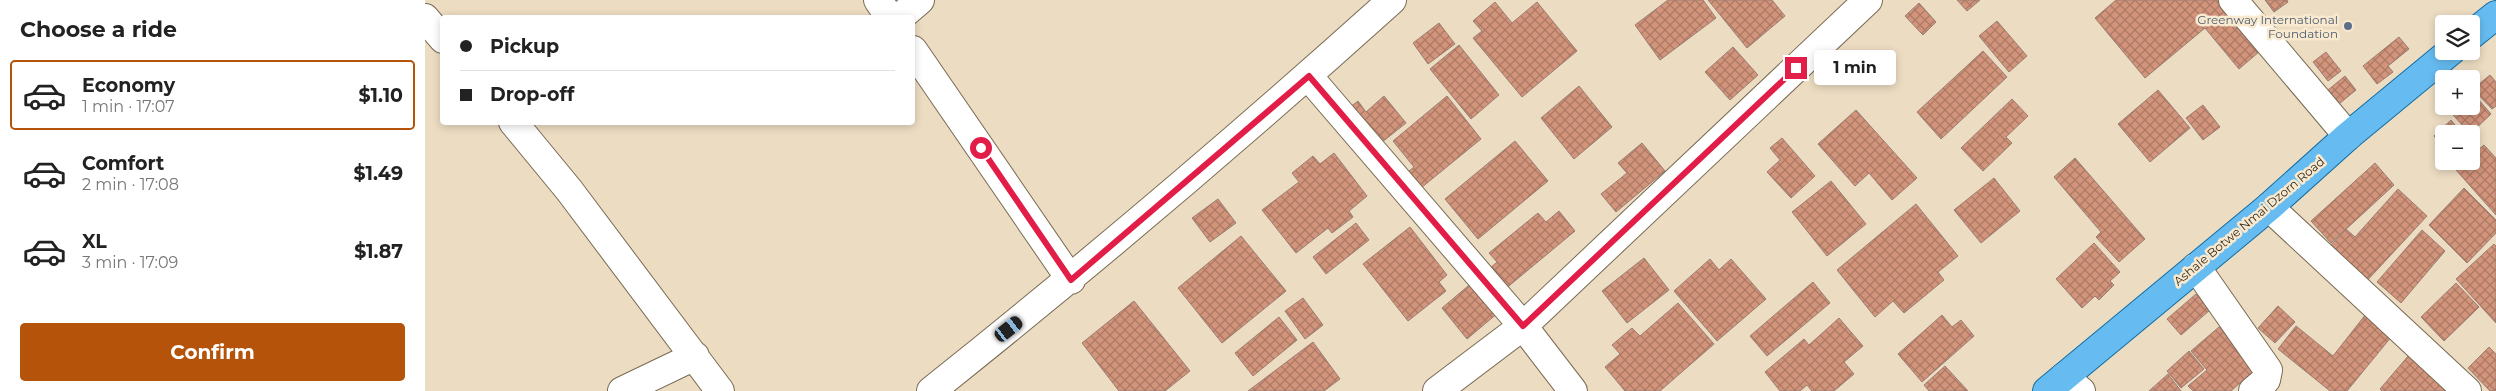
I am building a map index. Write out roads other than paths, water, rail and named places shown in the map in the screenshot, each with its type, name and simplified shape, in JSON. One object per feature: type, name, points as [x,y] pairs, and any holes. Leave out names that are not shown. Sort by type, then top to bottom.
[{"type":"main road","points":[[2480,28],[2496,15]]},
{"type":"main road","name":"Ashale Botwe Nmai Dzorn Road","points":[[2064,386],[2196,267],[2269,207],[2348,136],[2440,60]]},
{"type":"street","points":[[878,0],[888,15]]},
{"type":"street","points":[[902,15],[920,0]]},
{"type":"street","points":[[931,391],[1071,280],[1309,76],[1392,0]]},
{"type":"street","points":[[1437,391],[1523,326],[1868,0]]},
{"type":"street","points":[[2233,0],[2348,136]]},
{"type":"street","points":[[425,18],[440,36]]},
{"type":"street","points":[[915,53],[1071,280]]},
{"type":"street","points":[[1309,76],[1523,326],[1573,391]]},
{"type":"street","points":[[515,125],[569,190],[720,391]]},
{"type":"street","points":[[2269,207],[2467,391]]},
{"type":"street","points":[[2196,267],[2268,370],[2266,380],[2253,391]]},
{"type":"street","points":[[622,391],[695,356]]},
{"type":"place","name":"Greenway International Foundation","points":[[2348,26]]}]
